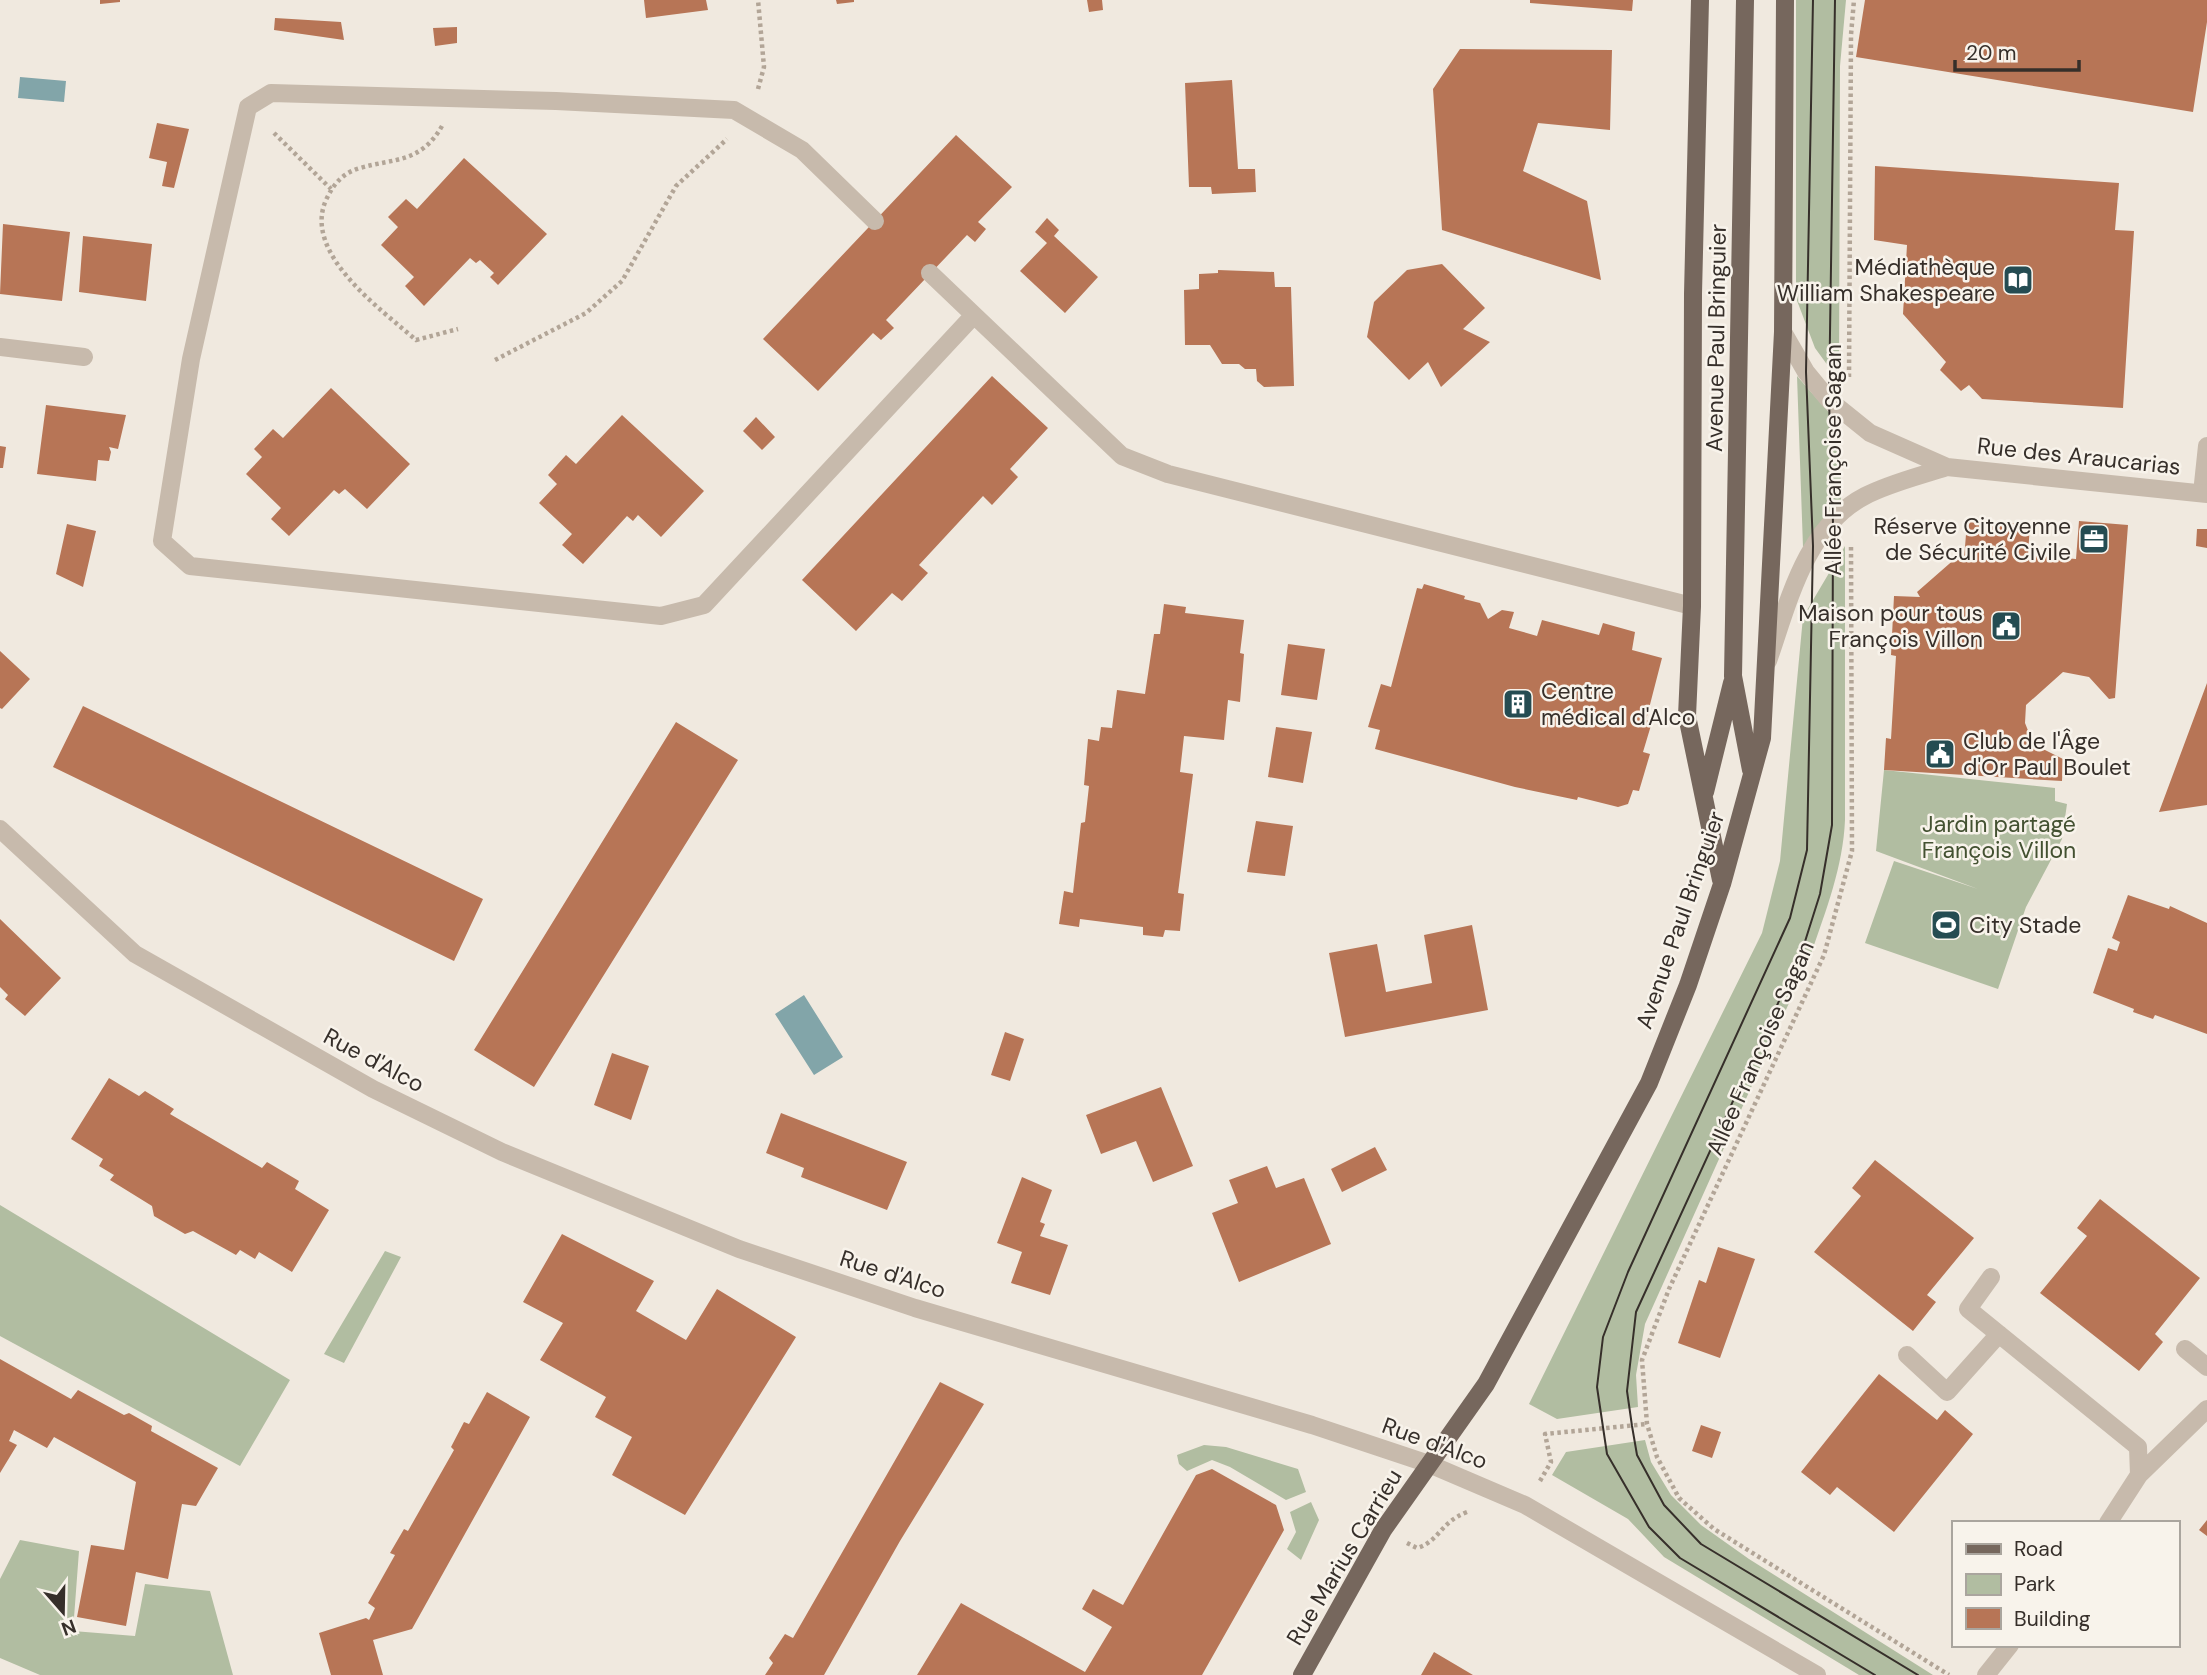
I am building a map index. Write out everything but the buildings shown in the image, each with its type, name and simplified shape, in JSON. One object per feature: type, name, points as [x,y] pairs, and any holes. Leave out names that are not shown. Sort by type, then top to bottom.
[{"type":"main road","points":[[1700,0],[1693,295],[1692,606],[1687,716],[1722,884]]},
{"type":"main road","name":"Avenue Paul Bringuier","points":[[1734,676],[1745,0]]},
{"type":"main road","name":"Avenue Paul Bringuier","points":[[1429,1464],[1486,1384],[1649,1083],[1722,884],[1762,738],[1783,332],[1785,0]]},
{"type":"main road","points":[[1704,796],[1734,676]]},
{"type":"main road","points":[[1734,676],[1752,777]]},
{"type":"main road","name":"Rue Marius Carrieu","points":[[1302,1675],[1383,1530],[1429,1464]]},
{"type":"street","points":[[875,220],[802,150],[734,110],[271,93],[248,107],[191,359],[162,541],[190,566],[662,616],[704,605],[974,315]]},
{"type":"street","points":[[930,273],[1122,456],[1168,474],[1692,606]]},
{"type":"street","name":"Rue des Araucarias","points":[[1783,332],[1806,372],[1829,400],[1870,433],[1947,467],[2204,493]]},
{"type":"street","points":[[0,346],[84,357]]},
{"type":"street","points":[[2204,493],[2207,446]]},
{"type":"street","name":"Rue des Araucarias","points":[[1766,668],[1796,582],[1813,547],[1851,506],[1865,496],[1947,467]]},
{"type":"street","name":"Rue d'Alco","points":[[0,829],[135,954],[373,1089],[502,1152],[739,1249],[915,1308],[1305,1423],[1429,1464],[1525,1505],[1817,1675]]},
{"type":"street","points":[[1991,1277],[1968,1309],[2138,1447],[2139,1475]]},
{"type":"street","points":[[1907,1355],[1947,1392],[2000,1334]]},
{"type":"street","points":[[2185,1349],[2207,1367]]},
{"type":"street","points":[[2109,1521],[2139,1475],[2207,1409]]},
{"type":"street","points":[[1986,1675],[2008,1647]]},
{"type":"path","points":[[495,360],[586,313],[622,281],[676,186],[749,119],[764,67],[758,0]]},
{"type":"path","name":"Allée Françoise Sagan","points":[[1850,416],[1851,35],[1854,0]]},
{"type":"path","points":[[458,99],[435,139],[406,160],[357,169],[333,184],[323,207],[325,241],[345,277],[416,340],[458,329]]},
{"type":"path","points":[[248,107],[331,189]]},
{"type":"path","name":"Allée Françoise Sagan","points":[[1851,506],[1852,851],[1824,955],[1668,1289],[1642,1360],[1647,1424],[1657,1457],[1679,1498],[1714,1529],[1949,1675]]},
{"type":"green space","points":[[1796,0],[1846,0],[1840,66],[1839,381],[1815,348],[1796,298]]},
{"type":"green space","points":[[1797,376],[1840,425],[1841,500],[1803,547]]},
{"type":"green space","points":[[1845,546],[1845,820],[1841,855],[1828,905],[1811,954],[1645,1324],[1636,1375],[1638,1407],[1557,1419],[1529,1404],[1762,933],[1780,861],[1803,617]]},
{"type":"green space","name":"Jardin partagé François Villon","points":[[1884,770],[2055,788],[2055,801],[2067,804],[2062,839],[2026,907],[1998,989],[1865,943],[1894,861],[1978,889],[1876,851]]},
{"type":"green space","points":[[0,1205],[290,1380],[240,1466],[0,1336]]},
{"type":"green space","points":[[385,1251],[401,1257],[344,1363],[324,1354]]},
{"type":"green space","points":[[1645,1440],[1651,1462],[1671,1495],[1701,1525],[1749,1559],[1933,1675],[1859,1675],[1664,1557],[1628,1519],[1552,1475],[1566,1452]]},
{"type":"green space","points":[[1204,1445],[1226,1447],[1298,1469],[1306,1492],[1286,1500],[1230,1467],[1212,1460],[1187,1471],[1179,1464],[1177,1455]]},
{"type":"green space","points":[[1311,1502],[1319,1520],[1301,1560],[1287,1549],[1296,1532],[1290,1512]]},
{"type":"green space","points":[[20,1540],[79,1551],[73,1631],[135,1636],[145,1584],[210,1591],[233,1675],[40,1675],[0,1658],[0,1579]]},
{"type":"water","points":[[20,77],[66,81],[64,102],[18,98]]},
{"type":"water","points":[[804,995],[843,1057],[814,1075],[775,1014]]},
{"type":"tram line","points":[[1813,0],[1806,372],[1813,546],[1807,850],[1790,918],[1628,1272],[1603,1337],[1597,1387],[1607,1454],[1649,1527],[1680,1558],[1875,1675]]},
{"type":"tram line","points":[[1835,0],[1829,400],[1833,523],[1832,825],[1820,894],[1802,951],[1636,1312],[1627,1391],[1637,1455],[1664,1505],[1701,1544],[1918,1675]]},
{"type":"place","name":"Médiathèque William Shakespeare","points":[[2018,280]]},
{"type":"place","name":"Réserve Citoyenne de Sécurité Civile","points":[[2094,539]]},
{"type":"place","name":"Maison pour tous François Villon","points":[[2006,626]]},
{"type":"place","name":"Centre médical d'Alco","points":[[1518,704]]},
{"type":"place","name":"Club de l'Âge d'Or Paul Boulet","points":[[1940,754]]},
{"type":"place","name":"City Stade","points":[[1946,925]]}]
